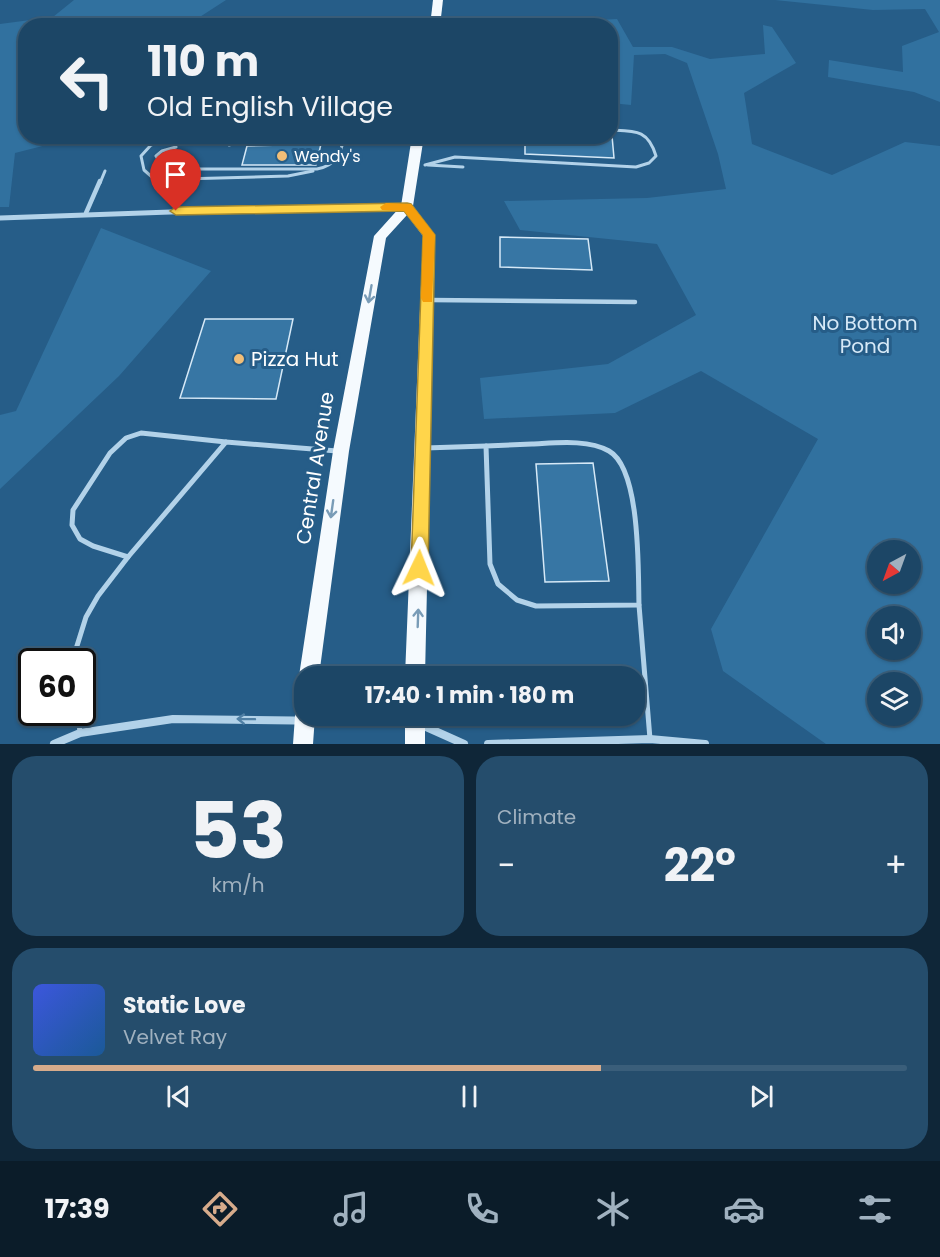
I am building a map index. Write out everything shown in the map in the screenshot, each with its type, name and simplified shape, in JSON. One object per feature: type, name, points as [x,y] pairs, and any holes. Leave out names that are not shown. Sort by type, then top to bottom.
[{"type":"main road","points":[[436,18],[438,0]]},
{"type":"main road","points":[[416,666],[429,235],[407,207],[419,164],[418,144]]},
{"type":"main road","name":"Central Avenue","points":[[310,666],[341,452],[380,236],[407,207]]},
{"type":"main road","points":[[303,744],[304,726]]},
{"type":"main road","points":[[415,744],[416,726]]},
{"type":"street","points":[[1,219],[86,213],[407,207]]},
{"type":"street","points":[[54,744],[80,733],[173,718],[294,718]]},
{"type":"street","points":[[431,726],[464,744]]},
{"type":"street","points":[[488,744],[650,739],[705,744]]},
{"type":"lane","points":[[419,164],[455,157],[638,167],[646,165],[656,156],[651,138],[646,134],[618,130]]},
{"type":"lane","points":[[152,177],[144,170],[141,156],[154,144]]},
{"type":"lane","points":[[182,179],[288,176],[325,168],[339,158],[343,144]]},
{"type":"lane","points":[[176,147],[162,151],[156,156],[162,166],[178,170],[325,168]]},
{"type":"lane","points":[[419,164],[463,167]]},
{"type":"lane","points":[[86,213],[105,171]]},
{"type":"lane","points":[[428,300],[635,302]]},
{"type":"lane","points":[[128,557],[93,546],[80,539],[72,525],[73,510],[110,453],[126,438],[141,433],[341,452]]},
{"type":"lane","points":[[76,648],[86,618],[98,596],[128,557],[226,442]]},
{"type":"lane","points":[[424,448],[594,445],[612,451],[623,464],[636,522],[639,605],[650,739]]},
{"type":"lane","points":[[486,446],[490,564],[498,584],[517,600],[536,606],[639,605]]},
{"type":"lane","points":[[79,726],[80,733]]},
{"type":"green space","points":[[74,0],[226,0],[198,18],[45,18],[53,17]]},
{"type":"green space","points":[[775,0],[940,0],[940,102],[914,92],[828,77],[829,60],[903,72],[902,46],[939,32],[925,9],[873,10]]},
{"type":"green space","name":"No Bottom Pond","points":[[618,21],[633,47],[672,47],[710,59],[765,54],[763,25],[772,27],[796,63],[744,93],[752,144],[832,175],[905,142],[940,146],[940,744],[826,744],[723,671],[711,629],[818,439],[701,371],[615,413],[484,419],[480,378],[608,364],[696,315],[657,244],[520,230],[504,201],[647,198],[726,189],[718,154],[687,63],[665,54],[634,55],[631,105],[618,104]]},
{"type":"green space","points":[[18,22],[18,144],[50,144],[15,153],[9,207],[0,207],[0,24]]},
{"type":"green space","points":[[101,228],[211,271],[119,376],[0,489],[0,415],[16,411]]},
{"type":"building","name":"Wendy's","points":[[321,144],[316,165],[242,165],[247,146]]},
{"type":"building","points":[[525,144],[613,144],[614,158],[525,154]]},
{"type":"building","points":[[500,237],[588,239],[592,270],[500,267]]},
{"type":"building","name":"Pizza Hut","points":[[205,319],[293,319],[276,399],[180,398]]},
{"type":"building","points":[[593,463],[609,581],[545,582],[536,464]]},
{"type":"slow traffic","points":[[386,207],[407,207],[429,235],[428,298]]},
{"type":"place","name":"Wendy's","points":[[282,156]]},
{"type":"place","name":"Pizza Hut","points":[[239,359]]},
{"type":"route","points":[[176,211],[407,207],[429,235],[419,568]]}]
